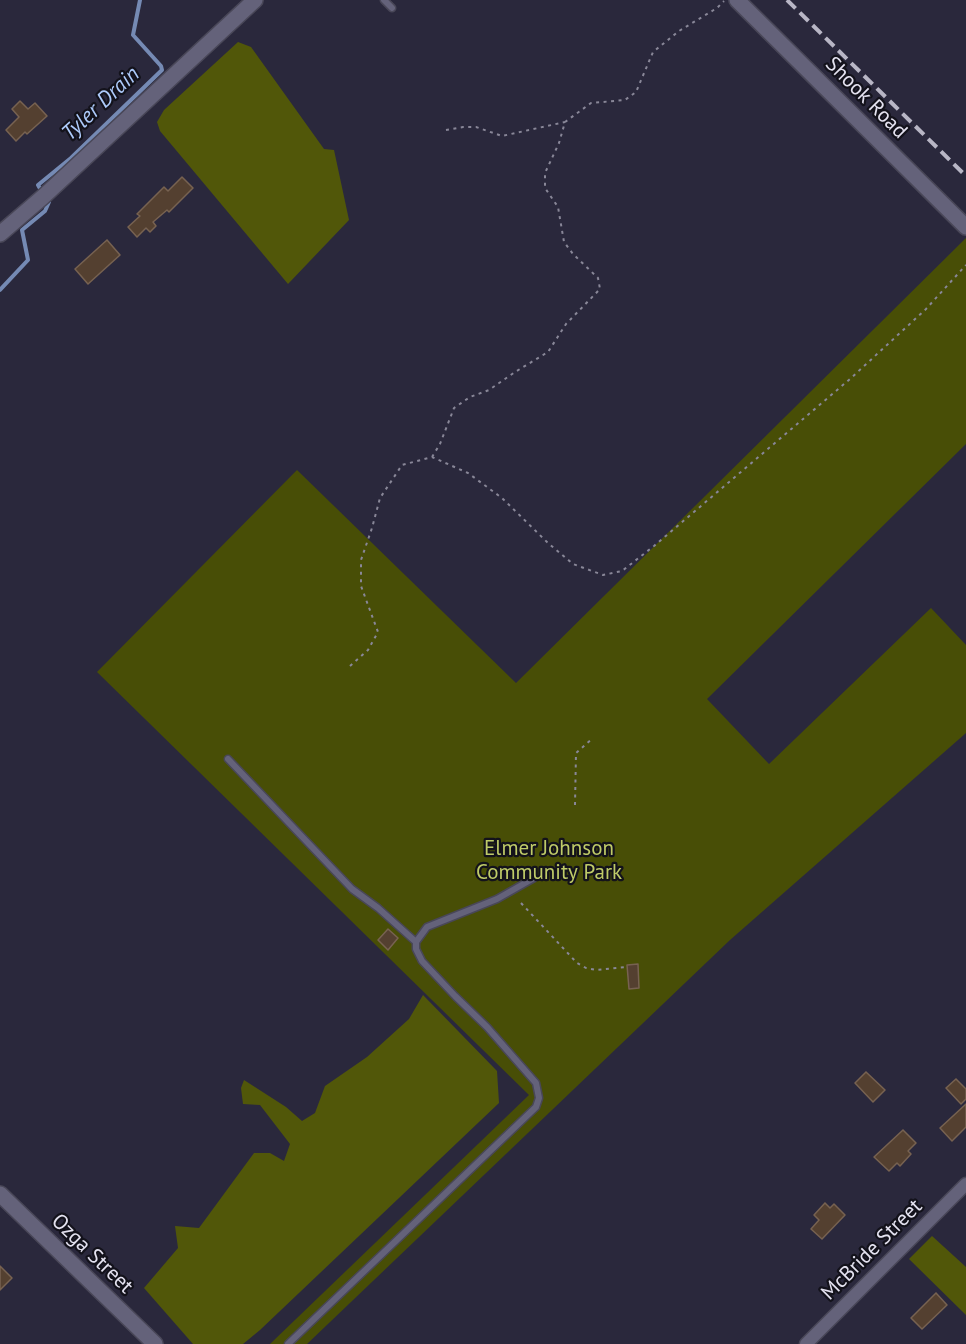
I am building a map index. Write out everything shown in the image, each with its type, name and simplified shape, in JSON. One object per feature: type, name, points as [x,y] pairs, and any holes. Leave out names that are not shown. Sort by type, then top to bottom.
[{"type":"street","points":[[0,234],[255,0]]},
{"type":"street","name":"Shook Road","points":[[736,0],[966,227]]},
{"type":"street","name":"McBride Street","points":[[806,1344],[966,1184]]},
{"type":"street","name":"Ozga Street","points":[[0,1194],[155,1344]]},
{"type":"lane","points":[[384,0],[392,8]]},
{"type":"lane","points":[[228,759],[352,889],[378,908],[416,942]]},
{"type":"lane","points":[[288,1344],[536,1107],[539,1098],[536,1083],[487,1027],[422,961],[416,949],[416,942],[427,927],[497,899],[534,878]]},
{"type":"path","points":[[446,130],[463,127],[476,128],[502,136],[565,122],[591,103],[625,100],[636,92],[653,52],[679,31],[717,8],[725,0]]},
{"type":"path","points":[[432,457],[440,444],[454,408],[470,397],[489,390],[548,352],[566,324],[600,290],[598,278],[564,242],[558,207],[545,188],[545,173],[559,143],[565,122]]},
{"type":"path","points":[[350,666],[368,650],[378,632],[361,586],[361,560],[380,498],[402,465],[432,457],[468,473],[502,498],[573,564],[603,575],[622,571],[850,379],[926,309],[966,265]]},
{"type":"path","points":[[575,805],[576,753],[593,738]]},
{"type":"path","points":[[521,903],[577,963],[596,970],[627,967]]},
{"type":"green space","points":[[238,42],[251,47],[324,149],[334,150],[349,220],[288,284],[160,131],[157,122],[164,110]]},
{"type":"green space","name":"Elmer Johnson Community Park","points":[[966,238],[966,444],[707,699],[769,764],[931,608],[966,645],[966,733],[730,940],[307,1344],[270,1344],[529,1095],[97,672],[297,470],[516,683]]},
{"type":"green space","points":[[423,995],[497,1071],[499,1103],[243,1344],[193,1344],[144,1288],[178,1248],[175,1226],[199,1228],[254,1153],[270,1153],[284,1161],[290,1144],[260,1105],[243,1104],[241,1088],[244,1080],[286,1107],[302,1121],[315,1113],[325,1086],[367,1057],[409,1019]]},
{"type":"green space","points":[[932,1236],[966,1267],[966,1315],[909,1259]]},
{"type":"building","points":[[20,101],[28,109],[35,103],[47,116],[16,141],[6,130],[19,117],[12,109]]},
{"type":"building","points":[[182,177],[193,188],[169,212],[167,210],[153,222],[156,226],[150,232],[146,228],[137,237],[128,227],[140,216],[137,214],[164,187],[168,191]]},
{"type":"building","points":[[107,240],[120,255],[88,284],[75,269]]},
{"type":"building","points":[[388,929],[398,938],[388,950],[378,940]]},
{"type":"building","points":[[638,964],[639,988],[629,989],[627,965]]},
{"type":"building","points":[[866,1072],[885,1090],[873,1102],[855,1083]]},
{"type":"building","points":[[956,1079],[966,1089],[966,1099],[961,1104],[946,1088]]},
{"type":"building","points":[[966,1104],[966,1127],[952,1141],[940,1128]]},
{"type":"building","points":[[903,1130],[916,1143],[908,1151],[911,1154],[900,1166],[897,1163],[889,1171],[874,1157]]},
{"type":"building","points":[[825,1203],[830,1208],[834,1204],[845,1215],[822,1239],[811,1229],[819,1220],[814,1215]]},
{"type":"building","points":[[0,1266],[12,1278],[0,1290]]},
{"type":"building","points":[[936,1293],[947,1305],[922,1329],[911,1318]]},
{"type":"waterway","name":"Tyler Drain","points":[[42,192],[38,185],[71,158],[162,70],[133,35],[140,0]]},
{"type":"waterway","name":"Tyler Drain","points":[[0,290],[28,260],[22,230],[45,211],[49,202]]},
{"type":"railway","points":[[787,0],[966,176]]}]
